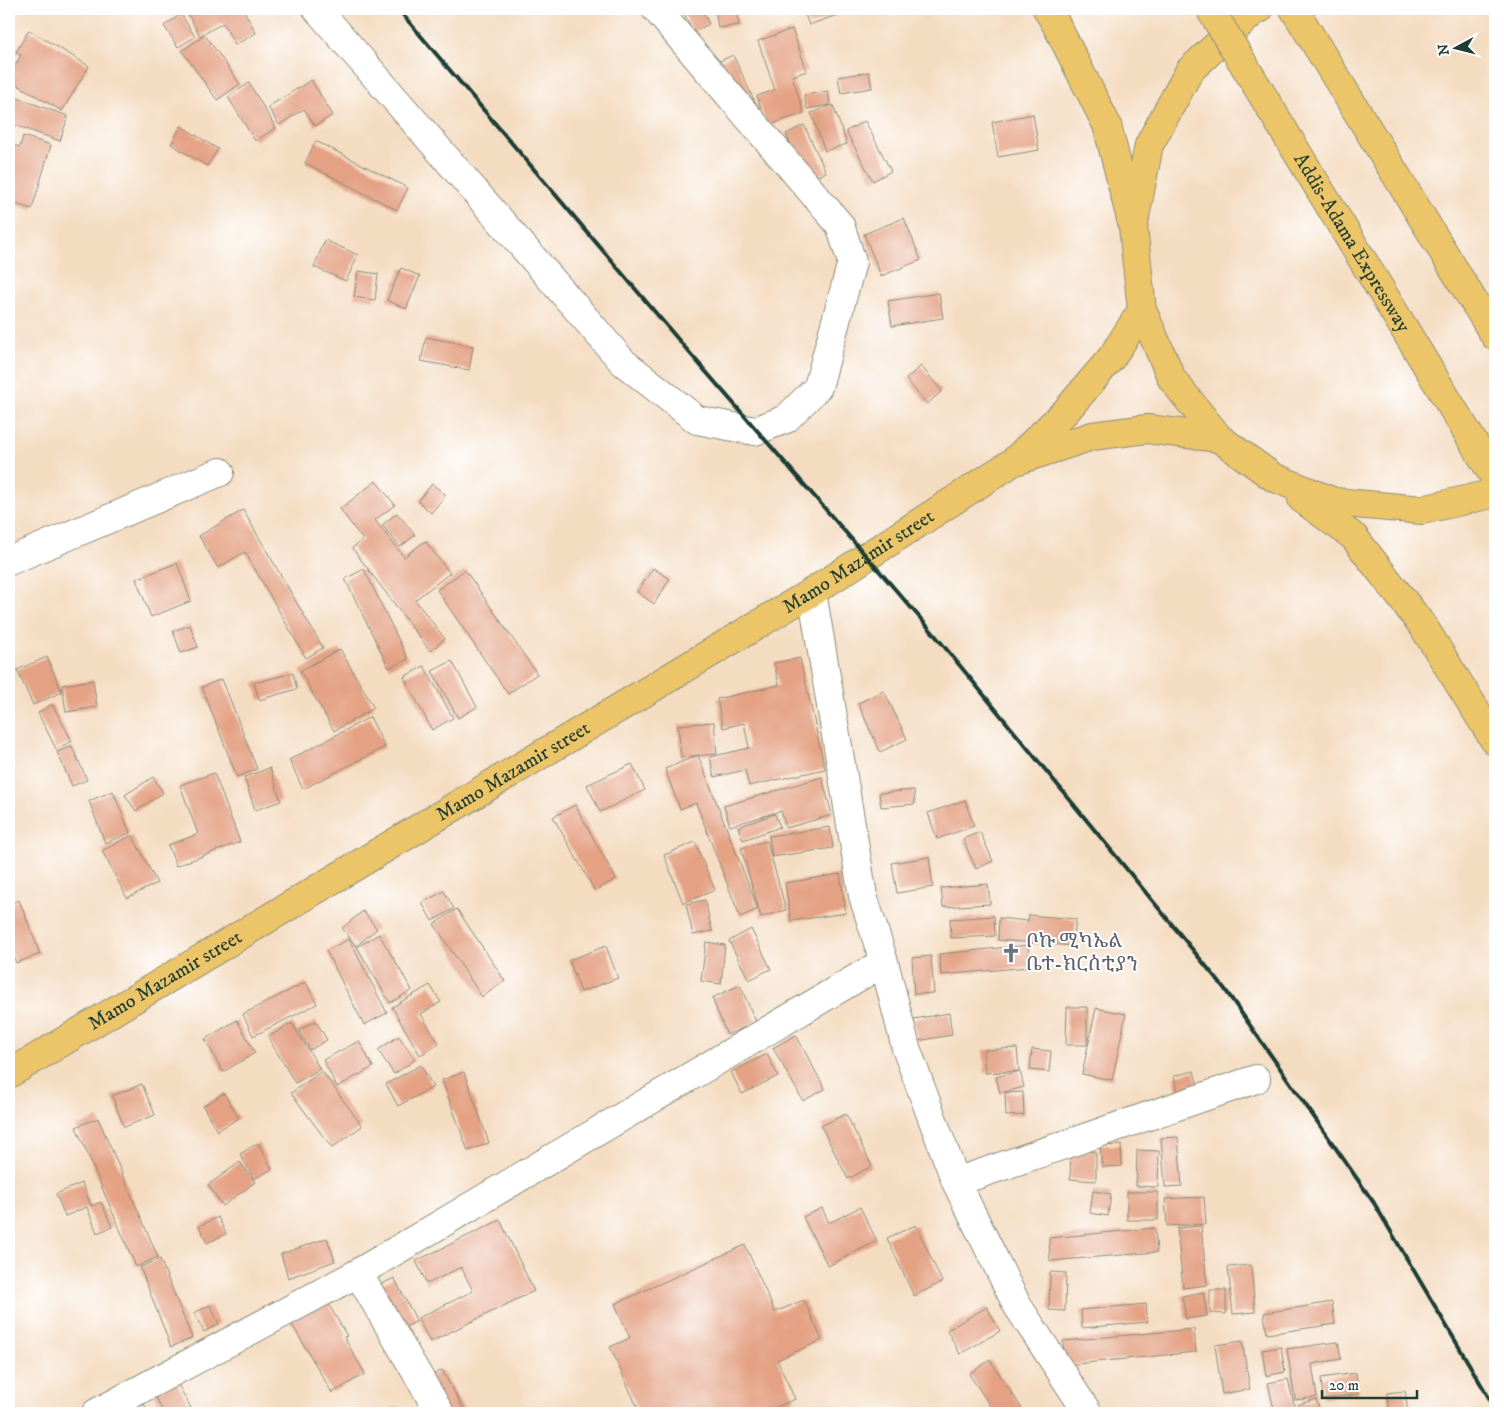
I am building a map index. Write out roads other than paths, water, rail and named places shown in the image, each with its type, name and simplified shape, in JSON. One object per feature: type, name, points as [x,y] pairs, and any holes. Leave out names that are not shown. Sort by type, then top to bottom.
[{"type":"main road","points":[[1046,9],[1057,26],[1108,125],[1133,227],[1142,310],[1172,379],[1219,438],[1354,537],[1423,626],[1495,741]]},
{"type":"main road","name":"Addis-Adama Expressway","points":[[1210,9],[1495,478]]},
{"type":"main road","points":[[1133,227],[1148,146],[1190,70],[1254,11],[1259,9]]},
{"type":"main road","points":[[1294,9],[1495,336]]},
{"type":"main road","points":[[1013,462],[1078,398],[1112,357],[1142,310]]},
{"type":"main road","points":[[1013,462],[1092,436],[1148,429],[1219,438]]},
{"type":"main road","name":"Mamo Mazamir street","points":[[9,1074],[812,592],[1013,462]]},
{"type":"main road","points":[[1273,477],[1334,502],[1422,510],[1495,493]]},
{"type":"street","points":[[317,9],[623,362],[697,420],[755,432],[786,419],[818,387],[852,262],[840,225],[656,9]]},
{"type":"street","points":[[9,560],[220,472]]},
{"type":"street","points":[[812,592],[862,896],[884,962],[906,1048],[956,1182],[1017,1305],[1088,1413]]},
{"type":"street","points":[[96,1413],[358,1273],[884,962]]},
{"type":"street","points":[[956,1182],[1256,1079]]},
{"type":"street","points":[[358,1273],[440,1413]]},
{"type":"railway","points":[[398,9],[688,351],[934,634],[1224,988],[1374,1203],[1495,1408]]},
{"type":"place","name":"ቦኩ ሚካኤል ቤተ-ክርስቲያን","points":[[1011,953]]}]
